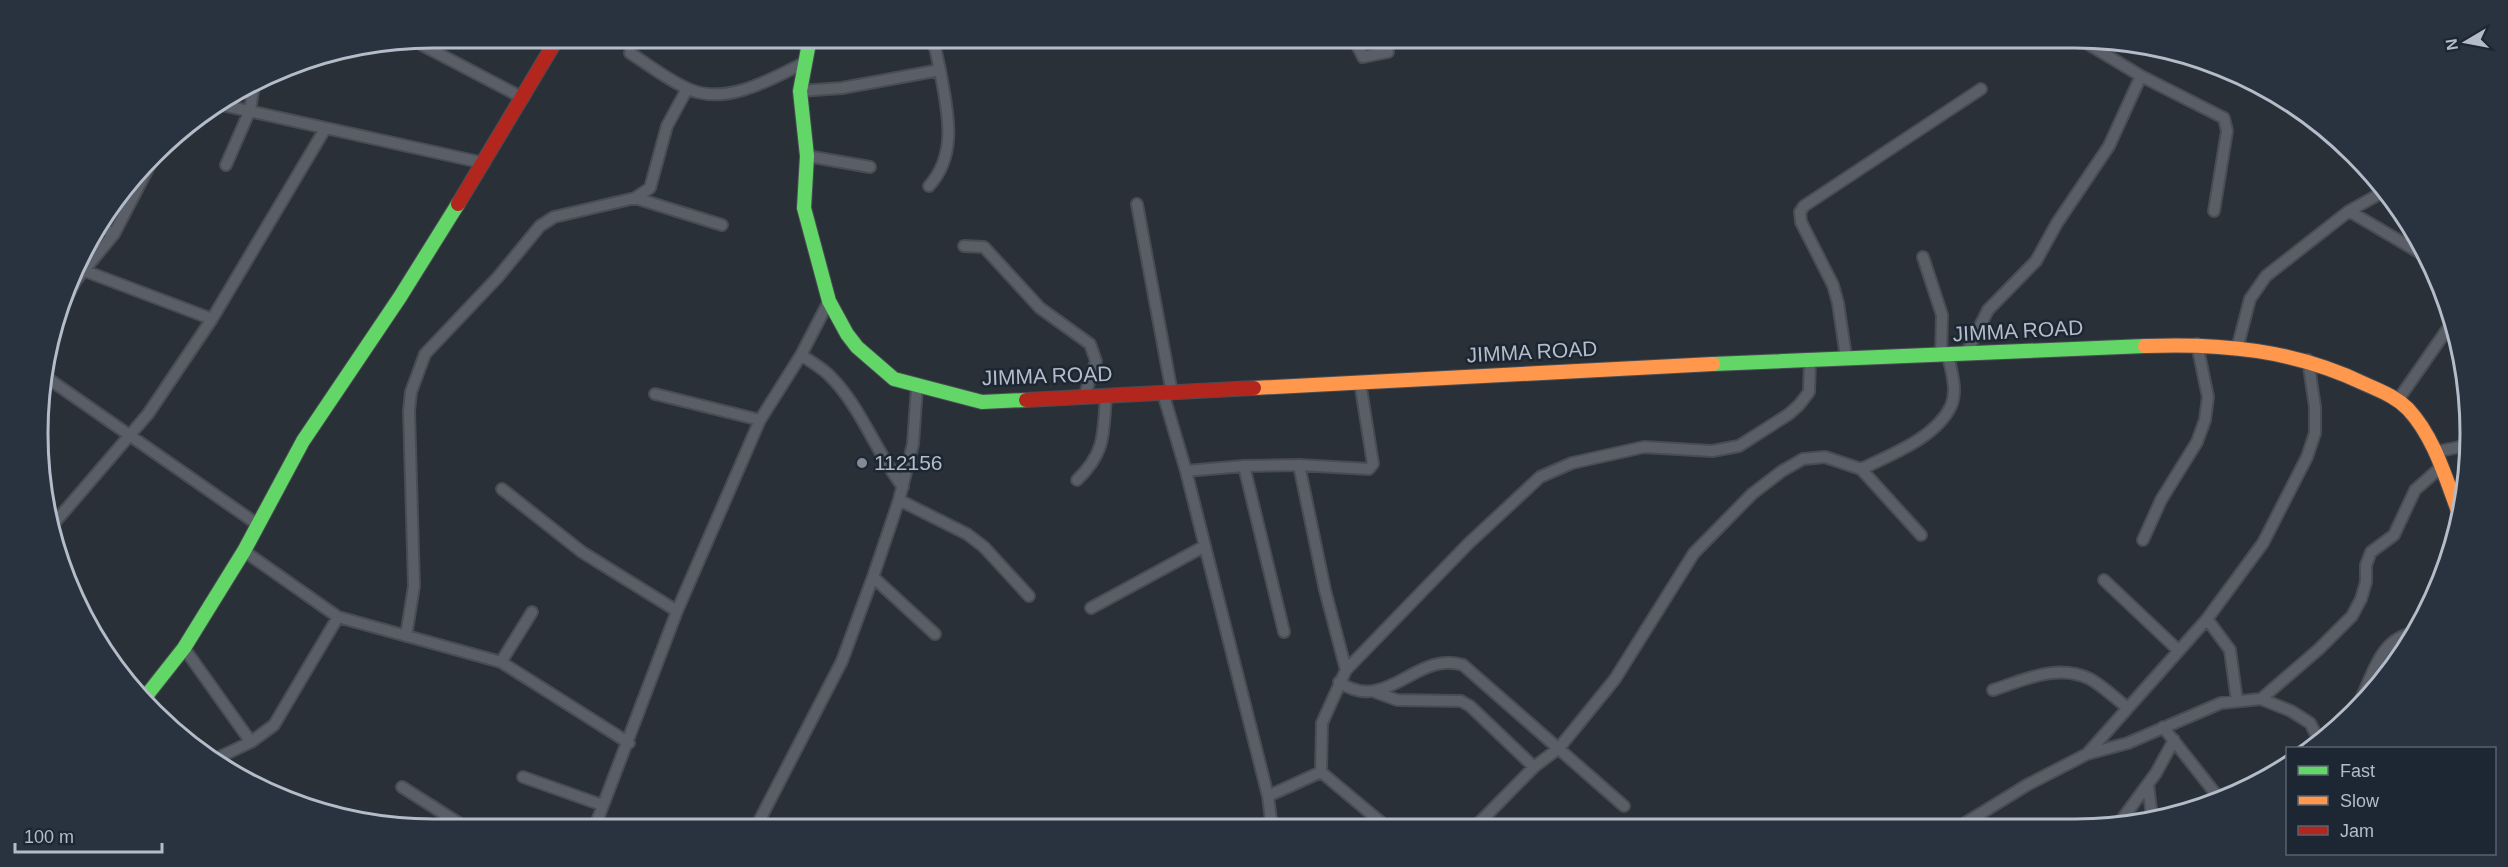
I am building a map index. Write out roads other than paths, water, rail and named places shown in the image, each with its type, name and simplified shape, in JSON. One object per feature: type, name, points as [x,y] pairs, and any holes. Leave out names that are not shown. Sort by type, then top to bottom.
[{"type":"main road","points":[[149,693],[183,648],[244,550],[303,441],[400,297],[484,163],[552,48]]},
{"type":"main road","name":"JIMMA ROAD","points":[[808,48],[800,92],[807,156],[804,208],[829,301],[847,334],[880,369],[894,379],[917,387],[982,402],[1846,357],[2197,344],[2238,345],[2308,360],[2350,376],[2398,400],[2418,424],[2435,452],[2454,501]]},
{"type":"street","points":[[428,48],[523,98]]},
{"type":"street","points":[[929,186],[942,169],[948,144],[948,119],[935,48]]},
{"type":"street","points":[[1358,48],[1363,57],[1388,52]]},
{"type":"street","points":[[2096,49],[2141,76],[2224,118],[2227,123],[2214,211]]},
{"type":"street","points":[[630,53],[687,89],[712,95],[755,87],[806,62]]},
{"type":"street","points":[[800,92],[842,88],[940,70]]},
{"type":"street","points":[[1966,354],[1988,310],[2036,261],[2057,223],[2109,146],[2141,76]]},
{"type":"street","points":[[406,636],[414,586],[409,411],[416,374],[424,354],[498,277],[540,226],[554,217],[635,198],[650,188],[667,126],[687,89]]},
{"type":"street","points":[[1846,357],[1836,294],[1800,222],[1800,212],[1804,206],[1982,89]]},
{"type":"street","points":[[226,165],[250,110],[253,94]]},
{"type":"street","points":[[230,106],[484,163]]},
{"type":"street","points":[[58,519],[131,435],[212,319],[325,129]]},
{"type":"street","points":[[807,156],[870,166]]},
{"type":"street","points":[[82,275],[114,234],[145,178]]},
{"type":"street","points":[[2238,345],[2250,299],[2265,276],[2349,211],[2377,195]]},
{"type":"street","points":[[635,198],[722,225]]},
{"type":"street","points":[[1137,204],[1168,393],[1203,547],[1268,796],[1271,819]]},
{"type":"street","points":[[2349,211],[2412,248]]},
{"type":"street","points":[[106,230],[114,234]]},
{"type":"street","points":[[964,246],[984,246],[1040,308],[1090,345],[1096,360],[1084,397]]},
{"type":"street","points":[[1860,469],[1905,446],[1937,424],[1951,405],[1954,385],[1945,355],[1942,315],[1923,257]]},
{"type":"street","points":[[85,271],[212,319]]},
{"type":"street","points":[[597,819],[629,743],[677,611],[760,420],[801,355],[829,301]]},
{"type":"street","points":[[2398,400],[2446,331]]},
{"type":"street","points":[[2143,540],[2161,500],[2197,442],[2205,420],[2208,397],[2197,344]]},
{"type":"street","points":[[801,355],[827,373],[850,400],[903,487]]},
{"type":"street","points":[[1321,772],[1322,723],[1346,670],[1468,544],[1540,477],[1572,464],[1644,447],[1712,451],[1739,446],[1799,405],[1809,392],[1810,360]]},
{"type":"street","points":[[2087,754],[2207,619],[2263,543],[2307,457],[2316,420],[2308,360]]},
{"type":"street","points":[[51,381],[257,524]]},
{"type":"street","points":[[1186,471],[1244,466],[1299,465],[1364,471],[1373,464],[1360,382]]},
{"type":"street","points":[[760,819],[842,661],[873,577],[903,487],[915,433],[917,387]]},
{"type":"street","points":[[655,394],[760,420]]},
{"type":"street","points":[[1077,480],[1096,459],[1103,435],[1106,396]]},
{"type":"street","points":[[2435,452],[2459,447]]},
{"type":"street","points":[[1483,819],[1534,767],[1558,748],[1615,679],[1694,553],[1752,494],[1782,471],[1803,459],[1826,457],[1860,469],[1920,534]]},
{"type":"street","points":[[1299,465],[1325,590],[1346,670]]},
{"type":"street","points":[[1244,466],[1284,632]]},
{"type":"street","points":[[2261,699],[2319,649],[2352,616],[2361,599],[2366,582],[2366,565],[2371,552],[2394,535],[2415,490],[2441,467]]},
{"type":"street","points":[[502,489],[582,552],[677,611]]},
{"type":"street","points":[[899,500],[967,534],[984,547],[1029,596]]},
{"type":"street","points":[[1091,608],[1203,547]]},
{"type":"street","points":[[244,550],[338,617],[501,662],[629,743]]},
{"type":"street","points":[[873,577],[935,634]]},
{"type":"street","points":[[2104,580],[2178,650]]},
{"type":"street","points":[[501,662],[532,612]]},
{"type":"street","points":[[221,755],[251,742],[274,725],[284,712],[338,617]]},
{"type":"street","points":[[2207,619],[2230,650],[2237,701]]},
{"type":"street","points":[[2369,682],[2384,649],[2394,640],[2401,638]]},
{"type":"street","points":[[183,648],[251,742]]},
{"type":"street","points":[[1375,692],[1434,665],[1453,662],[1462,665],[1624,806]]},
{"type":"street","points":[[1993,690],[2043,674],[2067,673],[2090,679],[2128,708]]},
{"type":"street","points":[[1339,682],[1356,691],[1375,692],[1397,700],[1461,701],[1470,706],[1534,767]]},
{"type":"street","points":[[1971,819],[2027,785],[2087,754],[2128,743],[2221,703],[2261,699],[2301,716],[2310,723],[2316,734]]},
{"type":"street","points":[[2163,727],[2215,793]]},
{"type":"street","points":[[2124,816],[2148,784],[2174,740]]},
{"type":"street","points":[[1268,796],[1321,772]]},
{"type":"street","points":[[1321,772],[1377,819]]},
{"type":"street","points":[[523,777],[602,805]]},
{"type":"street","points":[[2148,784],[2151,812]]},
{"type":"street","points":[[402,787],[449,819]]},
{"type":"place","name":"112156","points":[[862,463]]}]
